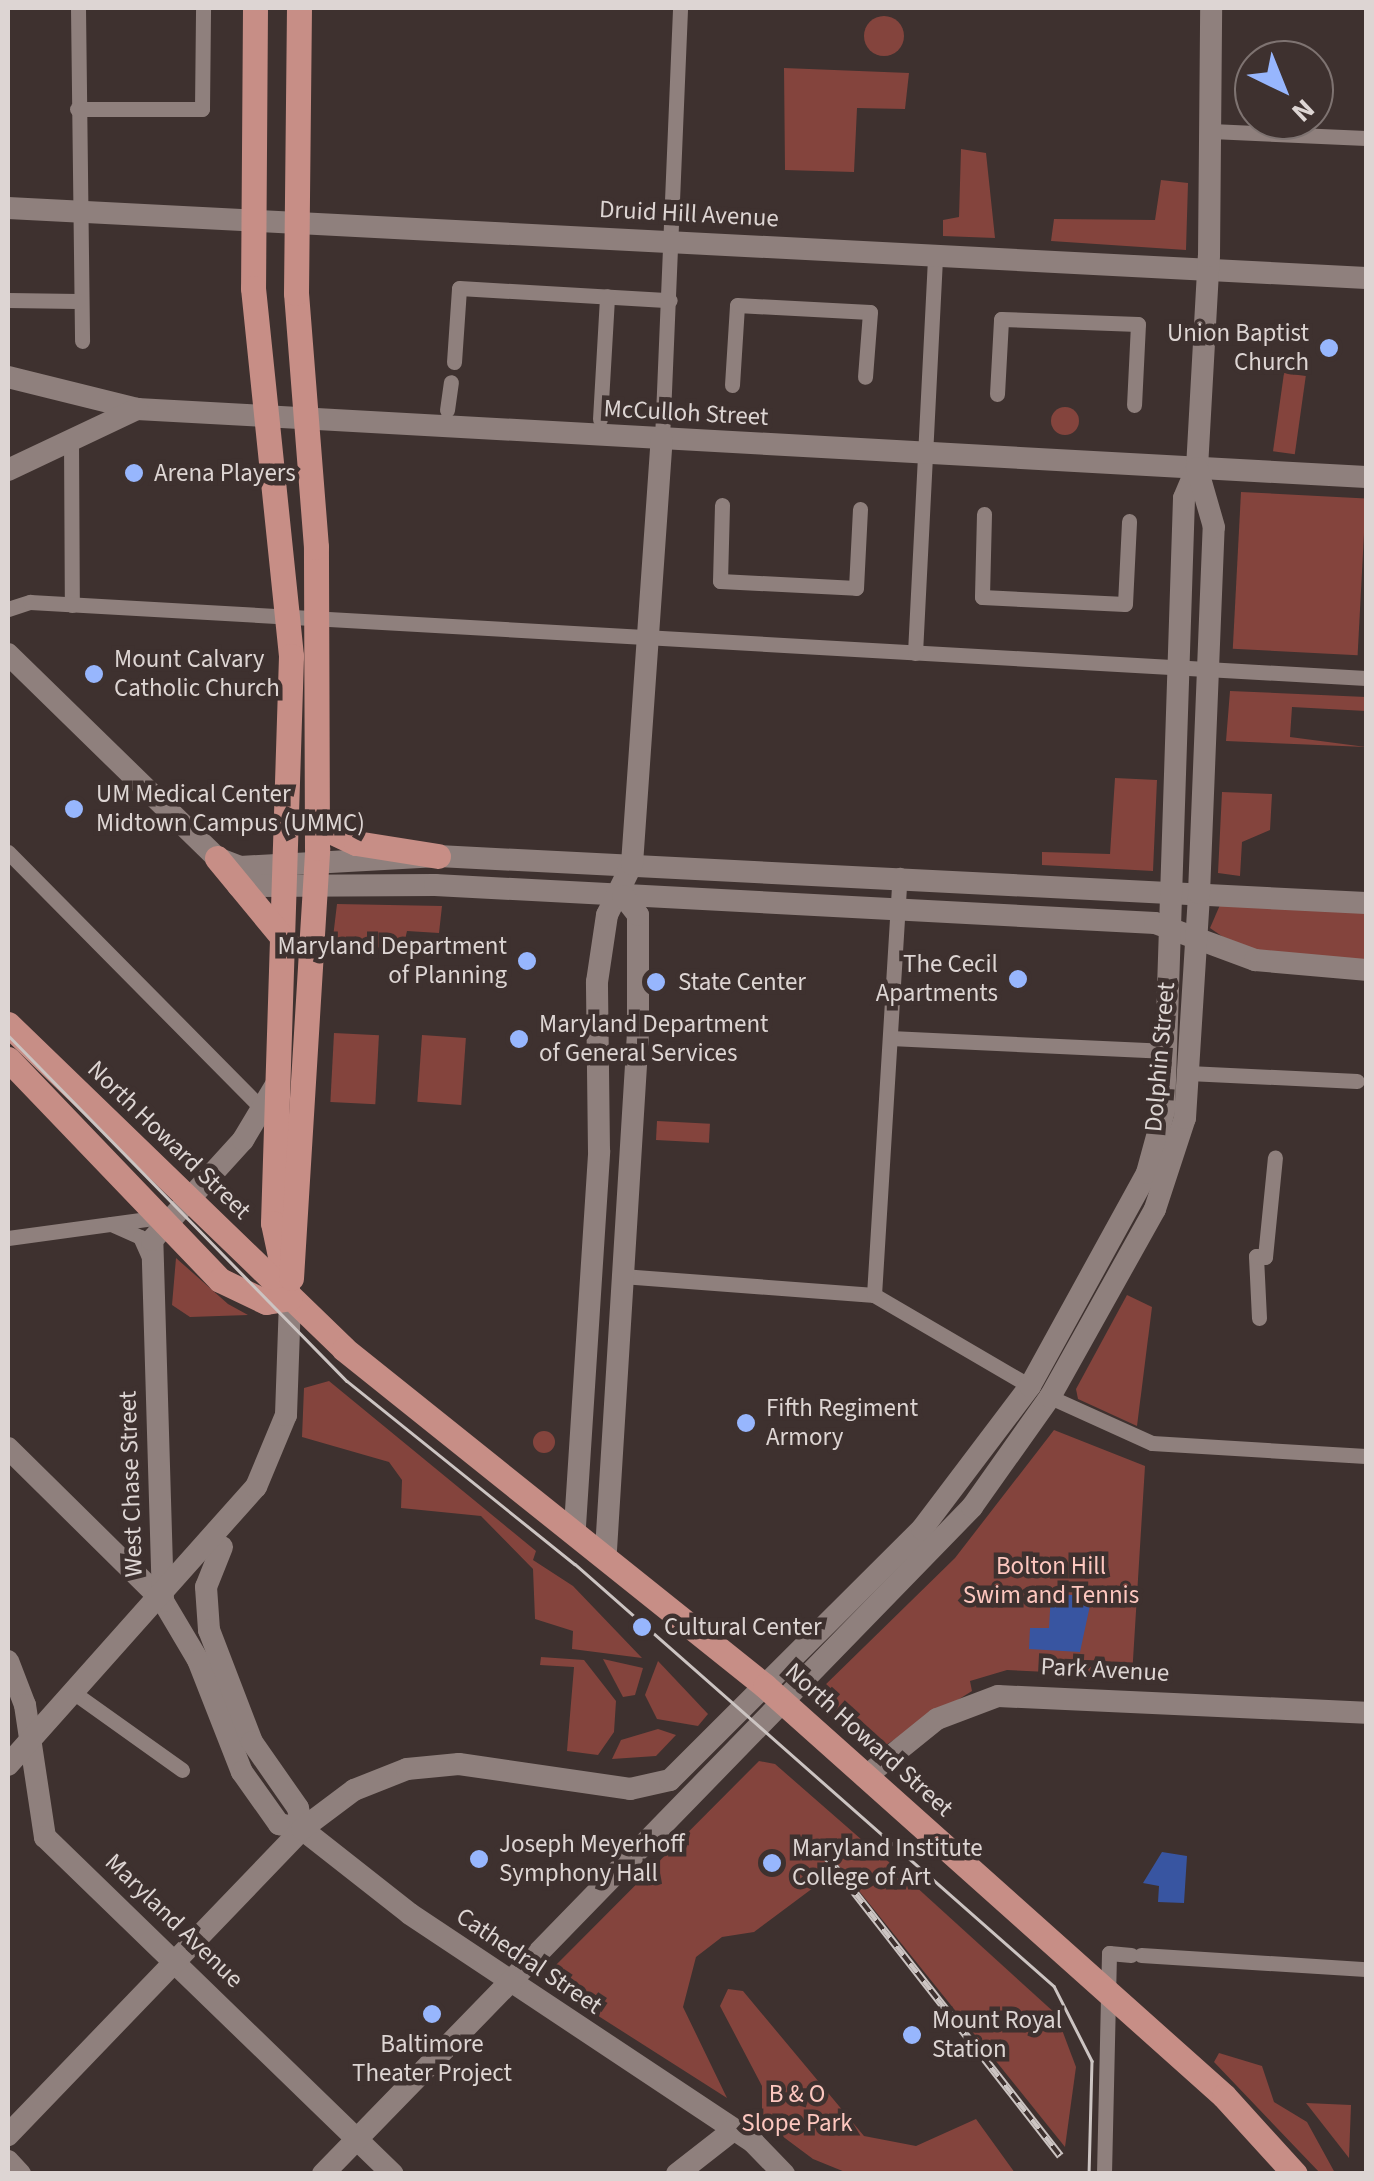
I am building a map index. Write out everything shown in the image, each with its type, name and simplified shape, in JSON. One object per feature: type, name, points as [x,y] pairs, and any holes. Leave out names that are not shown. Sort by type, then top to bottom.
[{"type":"main road","points":[[255,8],[253,217],[264,418],[288,617],[288,944],[284,1061],[271,1118],[272,1223],[290,1298]]},
{"type":"main road","points":[[298,8],[297,219],[304,420],[318,619],[316,878],[279,1442],[234,1521],[208,1577],[205,1612],[252,1742],[298,1808],[302,1829]]},
{"type":"main road","name":"Dolphin Street","points":[[765,1686],[944,1504],[1040,1392],[1147,1173],[1168,1051],[1184,498],[1196,468],[1207,270],[1211,8]]},
{"type":"main road","name":"Druid Hill Avenue","points":[[8,208],[297,219],[1366,278]]},
{"type":"main road","name":"McCulloh Street","points":[[8,377],[137,408],[264,418],[1366,477]]},
{"type":"main road","points":[[8,470],[137,408]]},
{"type":"main road","points":[[576,1526],[599,1151],[598,982],[607,916],[624,896],[632,864],[652,638],[662,439]]},
{"type":"main road","name":"Dolphin Street","points":[[323,2174],[786,1705],[972,1507],[1168,1184],[1188,1073],[1200,892],[1214,512],[1196,468]]},
{"type":"main road","points":[[8,654],[217,858],[288,944]]},
{"type":"main road","points":[[317,825],[356,843],[438,856],[900,875],[1366,903]]},
{"type":"main road","points":[[316,878],[438,856]]},
{"type":"main road","points":[[217,858],[290,878]]},
{"type":"main road","points":[[238,886],[316,878],[898,910],[1173,930],[1255,960],[1366,970]]},
{"type":"main road","points":[[606,1550],[639,978],[638,916],[624,896]]},
{"type":"main road","name":"North Howard Street","points":[[8,1024],[175,1208],[220,1280],[266,1302],[290,1298]]},
{"type":"main road","name":"North Howard Street","points":[[8,1059],[175,1208],[606,1550],[765,1686],[1109,1994],[1295,2174]]},
{"type":"main road","points":[[175,1208],[271,1118]]},
{"type":"main road","name":"West Chase Street","points":[[8,1765],[163,1602],[144,1248],[175,1208]]},
{"type":"main road","points":[[8,1448],[163,1602],[234,1521]]},
{"type":"main road","name":"Cathedral Street","points":[[163,1602],[198,1660],[248,1783],[278,1824],[302,1829],[513,1984],[732,2131],[784,2174]]},
{"type":"main road","name":"Maryland Avenue","points":[[8,1661],[29,1743],[46,1837],[393,2174]]},
{"type":"main road","points":[[8,2136],[302,1829],[354,1790],[425,1766],[630,1790],[663,1785],[765,1686]]},
{"type":"main road","name":"Park Avenue","points":[[865,1777],[938,1719],[998,1696],[1366,1713]]},
{"type":"main road","points":[[677,2174],[732,2131]]},
{"type":"main road","name":"Cathedral Street","points":[[732,2131],[762,2174]]},
{"type":"main road","points":[[8,2161],[20,2174]]},
{"type":"street","points":[[78,8],[78,301],[82,342]]},
{"type":"street","points":[[78,109],[202,109],[204,8]]},
{"type":"street","points":[[662,439],[675,241],[680,8]]},
{"type":"street","points":[[1210,131],[1366,138]]},
{"type":"street","points":[[915,653],[935,254]]},
{"type":"street","points":[[454,362],[459,288],[670,300]]},
{"type":"street","points":[[600,420],[608,296]]},
{"type":"street","points":[[8,300],[78,301]]},
{"type":"street","points":[[732,385],[737,304],[870,312],[866,378]]},
{"type":"street","points":[[997,394],[1002,319],[1138,324],[1134,404]]},
{"type":"street","points":[[448,410],[451,382]]},
{"type":"street","points":[[71,439],[72,605]]},
{"type":"street","points":[[722,505],[720,580],[856,588],[860,510]]},
{"type":"street","points":[[984,514],[982,597],[1125,604],[1130,521]]},
{"type":"street","points":[[8,609],[72,605],[1366,678]]},
{"type":"street","points":[[8,852],[271,1118]]},
{"type":"street","points":[[874,1294],[900,875]]},
{"type":"street","points":[[890,1038],[1168,1051]]},
{"type":"street","points":[[1188,1073],[1357,1081]]},
{"type":"street","points":[[1259,1318],[1256,1256],[1265,1257],[1275,1157]]},
{"type":"street","points":[[8,1238],[175,1208]]},
{"type":"street","points":[[107,1223],[144,1248]]},
{"type":"street","points":[[622,1276],[874,1294],[1040,1392],[1152,1442],[1366,1456]]},
{"type":"street","points":[[77,1695],[182,1770]]},
{"type":"street","points":[[1104,2174],[1109,1953],[1366,1970]]},
{"type":"green space","points":[[884,16],[898,22],[904,36],[898,50],[884,56],[870,50],[864,36],[870,22]]},
{"type":"green space","points":[[784,68],[909,73],[905,109],[857,108],[854,172],[785,170]]},
{"type":"green space","points":[[961,149],[986,153],[995,238],[943,236],[943,220],[959,217]]},
{"type":"green space","points":[[1161,180],[1188,183],[1186,250],[1051,241],[1054,219],[1155,220]]},
{"type":"green space","points":[[1284,373],[1306,376],[1295,454],[1273,451]]},
{"type":"green space","points":[[1065,407],[1075,411],[1079,421],[1075,431],[1065,435],[1055,431],[1051,421],[1055,411]]},
{"type":"green space","points":[[1241,492],[1366,499],[1358,655],[1233,649]]},
{"type":"green space","points":[[1230,691],[1366,697],[1366,711],[1292,707],[1290,737],[1366,747],[1226,741]]},
{"type":"green space","points":[[1115,778],[1157,780],[1153,871],[1042,865],[1042,852],[1110,854]]},
{"type":"green space","points":[[1222,792],[1272,794],[1270,830],[1242,842],[1240,876],[1218,873]]},
{"type":"green space","points":[[337,904],[442,906],[439,933],[407,931],[404,944],[331,954]]},
{"type":"green space","points":[[1220,905],[1366,913],[1366,961],[1259,951],[1210,928]]},
{"type":"green space","points":[[334,1033],[379,1035],[375,1104],[330,1102]]},
{"type":"green space","points":[[422,1035],[466,1038],[461,1105],[417,1102]]},
{"type":"green space","points":[[657,1121],[710,1124],[709,1143],[656,1140]]},
{"type":"green space","points":[[176,1258],[228,1304],[248,1315],[190,1317],[172,1305]]},
{"type":"green space","points":[[1127,1295],[1152,1307],[1137,1426],[1078,1399],[1076,1389]]},
{"type":"green space","points":[[329,1381],[536,1551],[533,1560],[573,1586],[642,1658],[572,1649],[573,1631],[535,1619],[533,1569],[481,1516],[401,1508],[402,1480],[389,1462],[302,1437],[304,1388]]},
{"type":"green space","name":"Bolton Hill Swim and Tennis","points":[[1054,1430],[1145,1466],[1132,1676],[1007,1670],[970,1681],[972,1691],[881,1748],[864,1745],[819,1705],[820,1690],[955,1558]]},
{"type":"green space","points":[[544,1431],[552,1434],[552,1450],[544,1453],[536,1450],[533,1442],[536,1434]]},
{"type":"green space","points":[[541,1657],[584,1660],[616,1701],[614,1732],[598,1755],[567,1751],[574,1667],[540,1665]]},
{"type":"green space","points":[[603,1659],[643,1668],[635,1695],[623,1697]]},
{"type":"green space","points":[[658,1661],[708,1714],[698,1726],[657,1719],[645,1695]]},
{"type":"green space","points":[[658,1729],[676,1735],[656,1756],[612,1759],[621,1740]]},
{"type":"green space","points":[[759,1761],[775,1764],[862,1840],[834,1844],[813,1888],[754,1932],[722,1937],[696,1957],[683,2007],[727,2098],[556,1989],[551,1970]]},
{"type":"green space","points":[[869,1844],[1056,2014],[1076,2067],[1065,2147],[835,1861]]},
{"type":"green space","name":"B & O Slope Park","points":[[728,1989],[743,1991],[864,2136],[916,2146],[976,2119],[1015,2173],[845,2172],[813,2159],[762,2121],[762,2086],[720,2006]]},
{"type":"green space","points":[[1219,2053],[1262,2066],[1274,2102],[1307,2122],[1335,2173],[1320,2173],[1214,2062]]},
{"type":"green space","points":[[1306,2103],[1351,2105],[1349,2158]]},
{"type":"water","points":[[1051,1594],[1092,1596],[1080,1652],[1029,1649],[1030,1628],[1049,1628]]},
{"type":"water","points":[[1162,1852],[1187,1856],[1184,1903],[1158,1902],[1159,1886],[1143,1883]]},
{"type":"tram line","points":[[8,1035],[347,1381],[575,1564],[1054,1986],[1092,2061],[1089,2174]]},
{"type":"railway","points":[[822,1851],[1060,2156]]},
{"type":"place","name":"Union Baptist Church","points":[[1329,348]]},
{"type":"place","name":"Arena Players","points":[[134,473]]},
{"type":"place","name":"Mount Calvary Catholic Church","points":[[94,674]]},
{"type":"place","name":"UM Medical Center Midtown Campus (UMMC)","points":[[74,809]]},
{"type":"place","name":"Maryland Department of Planning","points":[[527,961]]},
{"type":"place","name":"The Cecil Apartments","points":[[1018,979]]},
{"type":"place","name":"State Center","points":[[656,982]]},
{"type":"place","name":"Maryland Department of General Services","points":[[519,1039]]},
{"type":"place","name":"Fifth Regiment Armory","points":[[746,1423]]},
{"type":"place","name":"Cultural Center","points":[[642,1627]]},
{"type":"place","name":"Joseph Meyerhoff Symphony Hall","points":[[479,1859]]},
{"type":"place","name":"Maryland Institute College of Art","points":[[772,1863]]},
{"type":"place","name":"Baltimore Theater Project","points":[[432,2014]]},
{"type":"place","name":"Mount Royal Station","points":[[912,2035]]}]
